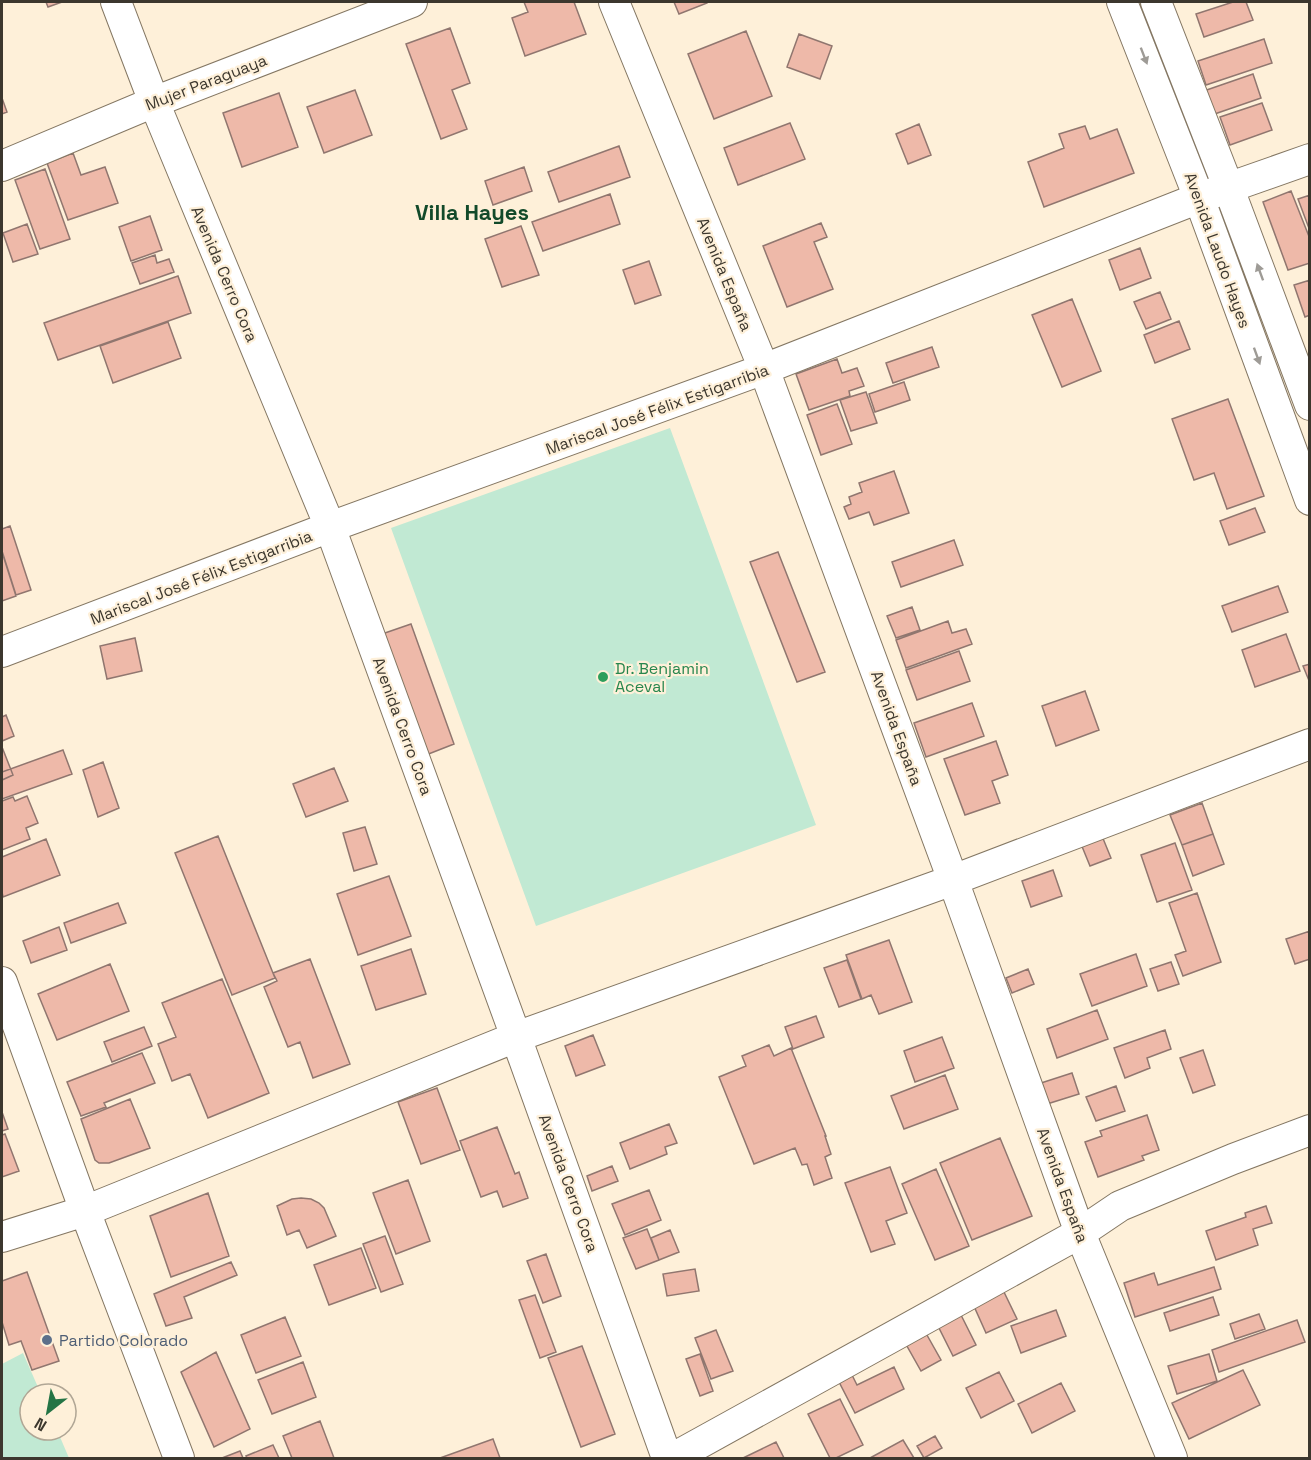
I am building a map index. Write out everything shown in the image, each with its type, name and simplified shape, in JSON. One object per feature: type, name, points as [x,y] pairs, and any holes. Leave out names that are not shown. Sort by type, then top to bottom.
[{"type":"street","name":"Avenida Cerro Cora","points":[[116,2],[154,102],[330,527],[667,1458]]},
{"type":"street","name":"Mujer Paraguaya","points":[[2,166],[154,102],[412,2]]},
{"type":"street","name":"Avenida España","points":[[614,2],[764,369],[953,880],[1080,1233],[1172,1458]]},
{"type":"street","name":"Avenida Laudo Hayes","points":[[1122,2],[1199,198],[1310,500]]},
{"type":"street","name":"Avenida Laudo Hayes","points":[[1156,2],[1310,405]]},
{"type":"street","name":"Mariscal José Félix Estigarribia","points":[[2,652],[330,527],[764,369],[1199,198],[1310,159]]},
{"type":"street","points":[[2,1237],[86,1211],[516,1037],[953,880],[1310,744]]},
{"type":"street","points":[[2,982],[179,1458]]},
{"type":"street","points":[[673,1458],[1080,1233],[1120,1206],[1310,1130]]},
{"type":"green space","name":"Dr. Benjamin Aceval","points":[[670,428],[816,825],[536,926],[391,528]]},
{"type":"green space","points":[[23,1353],[36,1382],[18,1382],[18,1442],[62,1442],[69,1458],[2,1458],[2,1364]]},
{"type":"building","points":[[46,2],[62,2],[48,7]]},
{"type":"building","points":[[524,2],[574,2],[586,34],[525,56],[512,18],[528,12]]},
{"type":"building","points":[[674,2],[707,2],[707,3],[679,14]]},
{"type":"building","points":[[1233,2],[1246,2],[1253,20],[1204,37],[1196,14]]},
{"type":"building","points":[[450,28],[470,83],[452,90],[467,129],[441,139],[406,44]]},
{"type":"building","points":[[746,31],[772,96],[714,119],[688,54]]},
{"type":"building","points":[[799,34],[832,46],[820,79],[787,67]]},
{"type":"building","points":[[1264,39],[1272,63],[1206,85],[1198,61]]},
{"type":"building","points":[[1253,74],[1261,98],[1203,118],[1195,94]]},
{"type":"building","points":[[355,90],[372,135],[324,153],[307,107]]},
{"type":"building","points":[[279,93],[298,147],[242,167],[223,113]]},
{"type":"building","points":[[2,98],[7,112],[2,114]]},
{"type":"building","points":[[1262,103],[1272,130],[1230,145],[1220,117]]},
{"type":"building","points":[[790,123],[805,159],[738,185],[724,148]]},
{"type":"building","points":[[919,124],[931,155],[908,164],[896,134]]},
{"type":"building","points":[[1085,126],[1090,139],[1117,129],[1134,173],[1044,207],[1028,162],[1064,148],[1059,134]]},
{"type":"building","points":[[619,146],[630,177],[559,202],[548,172]]},
{"type":"building","points":[[73,153],[81,175],[105,167],[118,203],[68,220],[47,163]]},
{"type":"building","points":[[524,167],[532,191],[493,205],[485,181]]},
{"type":"building","points":[[45,169],[70,239],[40,249],[15,180]]},
{"type":"building","points":[[1291,191],[1310,239],[1310,263],[1288,270],[1263,202]]},
{"type":"building","points":[[610,194],[620,224],[543,251],[532,222]]},
{"type":"building","points":[[1310,195],[1310,231],[1298,199]]},
{"type":"building","points":[[150,216],[162,250],[131,261],[119,227]]},
{"type":"building","points":[[821,223],[827,237],[814,242],[833,289],[787,307],[763,246]]},
{"type":"building","points":[[27,224],[38,254],[13,262],[3,233]]},
{"type":"building","points":[[521,226],[539,275],[502,287],[485,239]]},
{"type":"building","points":[[1140,248],[1151,278],[1120,290],[1109,260]]},
{"type":"building","points":[[155,255],[157,263],[169,259],[174,272],[140,284],[132,263]]},
{"type":"building","points":[[649,261],[661,295],[635,304],[623,270]]},
{"type":"building","points":[[178,276],[191,313],[58,360],[44,323]]},
{"type":"building","points":[[1310,280],[1310,315],[1305,317],[1294,285]]},
{"type":"building","points":[[1160,292],[1171,319],[1146,329],[1134,302]]},
{"type":"building","points":[[1072,299],[1101,371],[1062,387],[1032,315]]},
{"type":"building","points":[[1179,321],[1190,349],[1155,363],[1144,335]]},
{"type":"building","points":[[168,322],[181,358],[113,383],[100,346]]},
{"type":"building","points":[[932,347],[939,367],[893,383],[886,363]]},
{"type":"building","points":[[837,359],[842,373],[857,368],[864,386],[849,391],[850,396],[809,410],[796,374]]},
{"type":"building","points":[[904,382],[910,400],[875,412],[869,394]]},
{"type":"building","points":[[866,392],[877,423],[851,431],[840,400]]},
{"type":"building","points":[[1228,399],[1264,496],[1227,509],[1214,473],[1194,480],[1172,419]]},
{"type":"building","points":[[837,404],[852,444],[821,455],[807,415]]},
{"type":"building","points":[[894,471],[909,513],[874,525],[869,512],[849,519],[844,507],[851,504],[849,497],[862,492],[859,483]]},
{"type":"building","points":[[1255,508],[1265,532],[1229,545],[1220,521]]},
{"type":"building","points":[[10,526],[31,590],[16,595],[2,551],[2,529]]},
{"type":"building","points":[[954,540],[963,565],[901,587],[892,562]]},
{"type":"building","points":[[2,552],[16,596],[2,601]]},
{"type":"building","points":[[778,552],[825,672],[797,682],[750,562]]},
{"type":"building","points":[[1278,586],[1288,612],[1232,632],[1222,606]]},
{"type":"building","points":[[912,607],[920,630],[896,638],[887,616]]},
{"type":"building","points":[[948,621],[952,633],[966,629],[972,644],[906,668],[896,640]]},
{"type":"building","points":[[411,624],[454,744],[426,755],[382,634]]},
{"type":"building","points":[[1286,634],[1300,671],[1255,687],[1242,650]]},
{"type":"building","points":[[135,638],[142,671],[107,679],[100,646]]},
{"type":"building","points":[[959,651],[970,681],[917,700],[906,670]]},
{"type":"building","points":[[1310,664],[1310,683],[1303,666]]},
{"type":"building","points":[[1085,691],[1099,730],[1056,746],[1042,706]]},
{"type":"building","points":[[972,703],[984,736],[926,757],[914,723]]},
{"type":"building","points":[[6,715],[14,736],[2,741],[2,717]]},
{"type":"building","points":[[996,741],[1008,775],[992,781],[1000,803],[965,815],[944,759]]},
{"type":"building","points":[[2,747],[13,775],[2,780]]},
{"type":"building","points":[[63,750],[72,774],[2,799],[2,772]]},
{"type":"building","points":[[103,762],[119,808],[98,817],[83,770]]},
{"type":"building","points":[[334,768],[348,801],[306,817],[293,784]]},
{"type":"building","points":[[27,796],[38,823],[26,828],[30,839],[2,850],[2,801],[13,797],[15,801]]},
{"type":"building","points":[[1202,803],[1213,834],[1182,845],[1170,815]]},
{"type":"building","points":[[365,827],[377,864],[354,871],[343,833]]},
{"type":"building","points":[[1213,834],[1224,864],[1193,876],[1182,845]]},
{"type":"building","points":[[218,836],[275,978],[232,995],[175,853]]},
{"type":"building","points":[[1102,836],[1111,858],[1090,866],[1081,844]]},
{"type":"building","points":[[46,839],[60,875],[3,897],[2,857]]},
{"type":"building","points":[[1175,843],[1192,890],[1157,902],[1141,855]]},
{"type":"building","points":[[1053,870],[1062,896],[1031,907],[1022,881]]},
{"type":"building","points":[[389,876],[411,936],[358,955],[337,894]]},
{"type":"building","points":[[1197,893],[1221,962],[1183,976],[1175,955],[1186,951],[1169,903]]},
{"type":"building","points":[[118,903],[126,923],[71,943],[64,923]]},
{"type":"building","points":[[59,927],[67,950],[31,963],[23,941]]},
{"type":"building","points":[[1310,931],[1310,959],[1295,964],[1286,939]]},
{"type":"building","points":[[889,940],[912,1002],[879,1014],[871,995],[862,999],[846,955]]},
{"type":"building","points":[[411,949],[426,994],[376,1010],[361,966]]},
{"type":"building","points":[[1136,954],[1147,986],[1092,1006],[1080,974]]},
{"type":"building","points":[[310,959],[350,1064],[313,1078],[300,1042],[288,1047],[264,987],[277,981],[273,973]]},
{"type":"building","points":[[847,960],[861,999],[839,1007],[824,968]]},
{"type":"building","points":[[1171,962],[1179,984],[1158,991],[1150,969]]},
{"type":"building","points":[[110,964],[129,1011],[57,1040],[38,994]]},
{"type":"building","points":[[1028,969],[1034,984],[1012,993],[1006,978]]},
{"type":"building","points":[[222,979],[269,1093],[208,1118],[190,1074],[172,1081],[158,1044],[176,1037],[162,1003]]},
{"type":"building","points":[[1097,1010],[1108,1039],[1057,1058],[1047,1029]]},
{"type":"building","points":[[816,1016],[824,1037],[793,1049],[785,1027]]},
{"type":"building","points":[[144,1027],[152,1046],[112,1062],[104,1042]]},
{"type":"building","points":[[1165,1030],[1171,1049],[1147,1058],[1150,1068],[1125,1078],[1114,1048]]},
{"type":"building","points":[[593,1035],[605,1065],[576,1076],[565,1046]]},
{"type":"building","points":[[942,1037],[954,1068],[915,1082],[904,1051]]},
{"type":"building","points":[[769,1045],[774,1056],[791,1048],[826,1136],[831,1154],[825,1157],[832,1178],[814,1185],[807,1164],[802,1165],[795,1148],[754,1164],[719,1077],[746,1066],[742,1056]]},
{"type":"building","points":[[1203,1050],[1215,1085],[1193,1093],[1180,1058]]},
{"type":"building","points":[[142,1053],[155,1083],[104,1103],[106,1107],[81,1116],[67,1082]]},
{"type":"building","points":[[1072,1073],[1079,1094],[1047,1104],[1041,1083]]},
{"type":"building","points":[[945,1075],[958,1109],[904,1129],[891,1096]]},
{"type":"building","points":[[1116,1086],[1125,1111],[1096,1121],[1086,1097]]},
{"type":"building","points":[[437,1088],[460,1150],[421,1164],[398,1102]]},
{"type":"building","points":[[130,1099],[150,1148],[109,1163],[99,1163],[95,1160],[81,1119]]},
{"type":"building","points":[[2,1112],[8,1129],[2,1131]]},
{"type":"building","points":[[1147,1115],[1159,1150],[1142,1156],[1144,1160],[1098,1177],[1085,1142],[1102,1136],[1100,1131]]},
{"type":"building","points":[[669,1124],[677,1143],[665,1147],[667,1154],[630,1169],[620,1143]]},
{"type":"building","points":[[497,1127],[515,1174],[519,1172],[528,1198],[503,1207],[497,1191],[481,1197],[460,1141]]},
{"type":"building","points":[[5,1134],[19,1171],[2,1177],[2,1135]]},
{"type":"building","points":[[1000,1138],[1032,1216],[972,1240],[940,1163]]},
{"type":"building","points":[[612,1166],[618,1181],[592,1191],[587,1176]]},
{"type":"building","points":[[890,1167],[907,1213],[886,1221],[895,1244],[871,1252],[845,1183]]},
{"type":"building","points":[[936,1169],[969,1246],[935,1260],[902,1184]]},
{"type":"building","points":[[408,1180],[430,1241],[396,1254],[373,1193]]},
{"type":"building","points":[[649,1190],[661,1220],[625,1235],[612,1204]]},
{"type":"building","points":[[208,1193],[229,1256],[171,1277],[150,1216]]},
{"type":"building","points":[[292,1199],[311,1199],[324,1208],[336,1236],[307,1248],[299,1230],[287,1235],[277,1206]]},
{"type":"building","points":[[1266,1206],[1272,1223],[1253,1229],[1258,1245],[1216,1260],[1206,1231],[1246,1217],[1245,1213]]},
{"type":"building","points":[[647,1229],[659,1260],[636,1269],[623,1238]]},
{"type":"building","points":[[670,1230],[679,1252],[659,1260],[651,1238]]},
{"type":"building","points":[[385,1236],[403,1284],[381,1292],[363,1244]]},
{"type":"building","points":[[361,1248],[376,1288],[329,1305],[314,1265]]},
{"type":"building","points":[[546,1254],[561,1296],[543,1303],[527,1261]]},
{"type":"building","points":[[231,1262],[237,1275],[184,1297],[192,1318],[166,1326],[154,1294]]},
{"type":"building","points":[[1214,1267],[1221,1289],[1135,1317],[1124,1283],[1154,1273],[1158,1285]]},
{"type":"building","points":[[695,1269],[699,1291],[667,1296],[663,1274]]},
{"type":"building","points":[[27,1272],[59,1361],[32,1370],[21,1341],[9,1345],[2,1322],[2,1281]]},
{"type":"building","points":[[1003,1290],[1017,1319],[986,1333],[973,1304]]},
{"type":"building","points":[[535,1295],[556,1352],[540,1358],[519,1300]]},
{"type":"building","points":[[1213,1297],[1219,1315],[1170,1331],[1164,1313]]},
{"type":"building","points":[[1056,1310],[1066,1336],[1021,1353],[1011,1326]]},
{"type":"building","points":[[1259,1314],[1265,1329],[1235,1339],[1230,1324]]},
{"type":"building","points":[[961,1315],[976,1345],[953,1356],[938,1326]]},
{"type":"building","points":[[285,1317],[301,1356],[256,1373],[241,1335]]},
{"type":"building","points":[[1297,1320],[1305,1342],[1219,1372],[1212,1350]]},
{"type":"building","points":[[923,1328],[941,1360],[921,1371],[903,1339]]},
{"type":"building","points":[[716,1330],[733,1371],[711,1379],[695,1338]]},
{"type":"building","points":[[582,1346],[615,1434],[581,1447],[548,1358]]},
{"type":"building","points":[[216,1352],[250,1429],[214,1447],[181,1372]]},
{"type":"building","points":[[700,1354],[713,1391],[700,1396],[686,1359]]},
{"type":"building","points":[[1209,1354],[1217,1381],[1177,1394],[1168,1366]]},
{"type":"building","points":[[303,1362],[316,1397],[272,1414],[258,1380]]},
{"type":"building","points":[[894,1367],[904,1389],[855,1413],[837,1378],[850,1371],[857,1385]]},
{"type":"building","points":[[1243,1370],[1260,1405],[1189,1439],[1172,1403]]},
{"type":"building","points":[[999,1372],[1014,1401],[981,1418],[966,1388]]},
{"type":"building","points":[[1061,1383],[1075,1411],[1032,1433],[1018,1404]]},
{"type":"building","points":[[840,1399],[863,1445],[836,1458],[830,1458],[808,1414]]},
{"type":"building","points":[[320,1421],[334,1458],[292,1458],[283,1436]]},
{"type":"building","points":[[935,1436],[942,1448],[924,1458],[917,1446]]},
{"type":"building","points":[[493,1439],[500,1458],[440,1458]]},
{"type":"building","points":[[903,1440],[914,1458],[870,1458]]},
{"type":"building","points":[[776,1442],[784,1458],[743,1458]]},
{"type":"building","points":[[273,1445],[279,1458],[247,1458],[246,1456]]},
{"type":"building","points":[[240,1451],[243,1458],[222,1458]]},
{"type":"place","name":"Dr. Benjamin Aceval","points":[[603,677]]},
{"type":"place","name":"Partido Colorado","points":[[47,1340]]},
{"type":"district","name":"Villa Hayes","points":[[472,212]]}]
